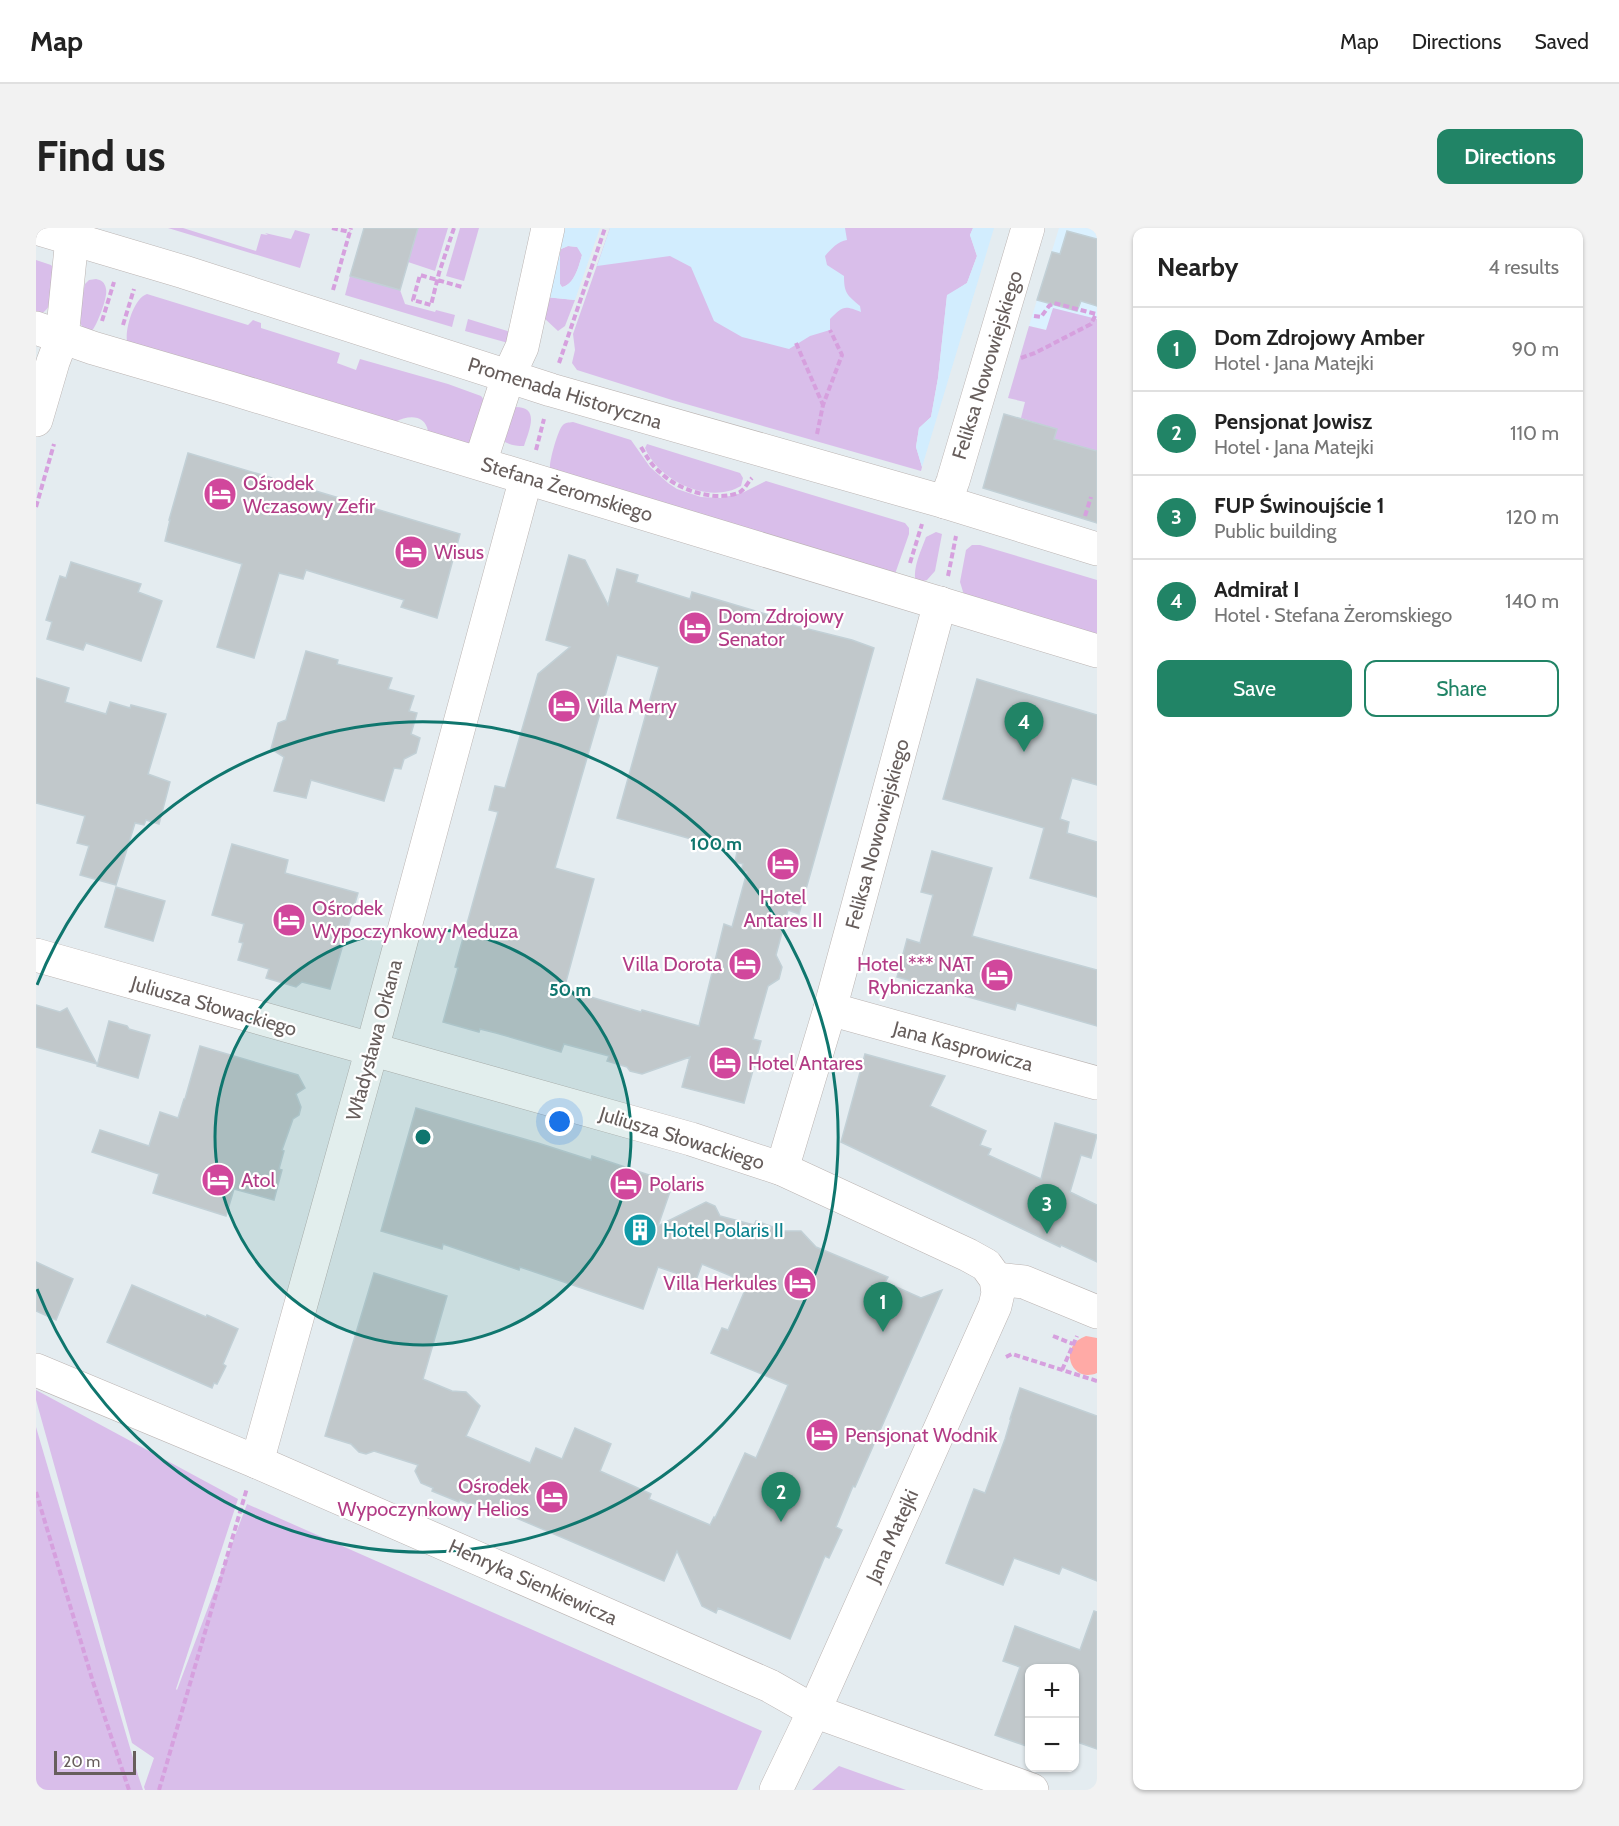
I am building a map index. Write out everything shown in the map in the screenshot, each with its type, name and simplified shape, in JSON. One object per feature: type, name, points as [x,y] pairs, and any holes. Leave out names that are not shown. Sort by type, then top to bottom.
[{"type":"street","name":"Promenada Historyczna","points":[[36,228],[73,233],[143,260],[508,377],[946,502],[1097,549]]},
{"type":"street","points":[[480,463],[508,377],[522,347],[548,228]]},
{"type":"street","name":"Feliksa Nowowiejskiego","points":[[946,502],[1028,228]]},
{"type":"street","points":[[36,420],[53,362],[49,333],[73,233]]},
{"type":"street","name":"Stefana Żeromskiego","points":[[49,333],[480,463],[531,467],[943,591],[1097,651]]},
{"type":"street","name":"Władysława Orkana","points":[[256,1462],[531,467]]},
{"type":"street","name":"Feliksa Nowowiejskiego","points":[[782,1168],[830,1009],[943,591]]},
{"type":"street","name":"Juliusza Słowackiego","points":[[36,955],[691,1139],[782,1168],[968,1255],[986,1265],[996,1279]]},
{"type":"street","name":"Jana Kasprowicza","points":[[830,1009],[1097,1083]]},
{"type":"street","points":[[996,1279],[1024,1282],[1088,1321]]},
{"type":"street","name":"Jana Matejki","points":[[776,1790],[814,1712],[995,1306],[998,1293],[996,1279]]},
{"type":"street","name":"Henryka Sienkiewicza","points":[[36,1370],[256,1462],[770,1686],[814,1712],[1032,1790]]},
{"type":"path","points":[[326,317],[350,230],[332,228]]},
{"type":"path","points":[[454,228],[438,280],[431,305],[413,300],[420,275],[438,280],[462,287]]},
{"type":"path","points":[[531,467],[551,390],[605,228]]},
{"type":"path","points":[[122,328],[143,260]]},
{"type":"path","points":[[987,362],[1019,359],[1035,353],[1091,324],[1096,314],[1054,303],[1041,317],[1004,308]]},
{"type":"path","points":[[812,465],[823,405],[842,355],[830,330]]},
{"type":"path","points":[[796,343],[823,405]]},
{"type":"path","points":[[629,412],[638,442],[651,464],[675,484],[694,492],[713,495],[740,492],[752,478],[762,451]]},
{"type":"path","points":[[908,569],[946,502]]},
{"type":"path","points":[[943,591],[946,502]]},
{"type":"path","points":[[1062,1370],[1073,1344],[1088,1321]]},
{"type":"path","points":[[1053,1336],[1073,1344]]},
{"type":"path","points":[[1004,1359],[1012,1354],[1097,1381]]},
{"type":"path","points":[[159,1790],[256,1462]]},
{"type":"path","points":[[36,1492],[93,1682],[129,1790]]},
{"type":"shaded area","points":[[168,228],[183,228],[256,251],[261,234],[291,239],[295,230],[310,234],[300,268]]},
{"type":"shaded area","points":[[418,228],[448,228],[435,271],[408,262]]},
{"type":"shaded area","points":[[460,228],[479,228],[464,281],[446,276]]},
{"type":"shaded area","points":[[610,228],[973,228],[970,235],[977,256],[967,283],[947,296],[938,378],[931,417],[919,428],[916,447],[921,471],[672,400],[577,370],[572,363],[575,350],[573,334]]},
{"type":"shaded area","points":[[1059,228],[1097,228],[1097,319],[1085,317],[1047,330],[1029,326]]},
{"type":"shaded area","points":[[568,246],[578,247],[582,255],[573,279],[562,287],[560,284],[560,252]]},
{"type":"shaded area","points":[[36,260],[51,265],[56,271],[50,304],[47,309],[36,316]]},
{"type":"shaded area","points":[[350,276],[400,290],[405,304],[455,315],[452,327],[345,295]]},
{"type":"shaded area","points":[[96,279],[104,283],[106,293],[102,311],[91,332],[81,324],[79,312],[85,284],[89,280]]},
{"type":"shaded area","points":[[147,294],[248,325],[253,320],[261,323],[261,328],[340,353],[337,363],[356,370],[360,359],[448,384],[481,396],[484,400],[473,445],[428,431],[420,419],[410,417],[395,422],[127,342],[127,329],[131,314],[138,301]]},
{"type":"shaded area","points":[[545,297],[575,300],[565,326],[558,331],[543,317]]},
{"type":"shaded area","points":[[1053,308],[1097,319],[1097,455],[1087,449],[1062,441],[1059,454],[1051,449],[1056,429],[1021,418],[1025,402],[1008,398],[1029,326],[1046,330]]},
{"type":"shaded area","points":[[468,319],[511,332],[512,344],[465,331]]},
{"type":"shaded area","points":[[514,407],[528,410],[530,415],[530,426],[524,446],[512,445],[501,439]]},
{"type":"shaded area","points":[[573,422],[631,440],[650,467],[668,483],[677,489],[701,497],[721,498],[742,493],[766,481],[905,523],[909,528],[909,534],[895,574],[550,468],[554,446],[561,428],[565,423]]},
{"type":"shaded area","points":[[647,444],[740,473],[743,478],[741,486],[714,493],[686,486],[661,471],[645,448]]},
{"type":"shaded area","points":[[936,532],[942,534],[935,571],[927,580],[916,583],[916,566],[926,537]]},
{"type":"shaded area","points":[[972,545],[980,545],[1097,580],[1097,634],[964,595],[960,582],[966,550]]},
{"type":"shaded area","points":[[1086,1336],[1097,1338],[1097,1373],[1088,1375],[1074,1369],[1070,1355],[1077,1341]]},
{"type":"shaded area","points":[[36,1390],[238,1499],[177,1690],[247,1504],[762,1731],[737,1790],[145,1790],[154,1758],[132,1743],[36,1400]]},
{"type":"shaded area","points":[[36,1427],[138,1775],[143,1790],[36,1790]]},
{"type":"shaded area","points":[[839,1766],[906,1790],[812,1790]]},
{"type":"sand","points":[[555,228],[600,228],[575,300],[545,297]],"holes":[[[568,246],[577,247],[582,255],[578,269],[570,283],[562,287],[560,284],[561,249]]]},
{"type":"sand","points":[[610,228],[845,228],[847,240],[832,248],[825,256],[827,265],[844,276],[847,293],[860,306],[861,312],[851,308],[841,309],[830,319],[830,330],[810,336],[789,349],[742,337],[714,321],[691,267],[670,256],[597,266]]},
{"type":"sand","points":[[973,228],[994,228],[922,467],[916,447],[919,428],[931,417],[938,378],[947,295],[967,283],[977,256],[970,235]]},
{"type":"building","points":[[364,228],[418,228],[400,290],[350,276]]},
{"type":"building","points":[[1067,231],[1097,239],[1097,306],[1081,301],[1077,311],[1037,300],[1052,252],[1060,254]]},
{"type":"building","points":[[1004,414],[1057,429],[1054,439],[1097,451],[1097,523],[983,488]]},
{"type":"building","points":[[188,453],[460,534],[437,618],[401,607],[404,600],[306,570],[303,579],[279,573],[254,658],[217,647],[242,564],[165,541]]},
{"type":"building","points":[[569,555],[585,560],[608,605],[617,569],[638,575],[636,582],[690,599],[692,592],[788,621],[788,624],[874,648],[799,914],[788,910],[776,955],[782,967],[779,979],[768,986],[753,1039],[761,1041],[744,1103],[682,1087],[690,1057],[642,1074],[607,1061],[609,1056],[564,1044],[561,1052],[496,1033],[480,1029],[479,1032],[443,1022],[458,968],[455,967],[498,812],[489,810],[495,786],[505,788],[538,674],[570,647],[546,640]],"holes":[[[617,655],[659,667],[617,818],[737,852],[735,862],[743,864],[741,871],[747,872],[732,927],[724,924],[699,1026],[642,1010],[641,1012],[564,989],[594,879],[555,868]]]},
{"type":"building","points":[[71,562],[141,584],[138,592],[162,601],[141,661],[86,643],[83,650],[47,639],[52,622],[46,620],[60,576],[66,578]]},
{"type":"building","points":[[306,651],[338,660],[337,664],[392,678],[388,689],[414,696],[409,711],[417,713],[411,734],[420,738],[416,753],[404,759],[401,769],[394,768],[384,801],[311,780],[306,798],[274,791],[284,757],[271,749],[278,723],[286,720]]},
{"type":"building","points":[[36,678],[69,688],[65,702],[106,714],[110,702],[166,714],[148,774],[170,782],[159,824],[146,820],[144,825],[135,823],[116,885],[80,875],[89,846],[77,843],[85,816],[36,803]]},
{"type":"building","points":[[977,679],[1097,715],[1097,785],[1072,778],[1060,819],[1069,822],[1067,833],[1097,842],[1097,897],[1030,878],[1044,828],[943,799]]},
{"type":"building","name":"Ośrodek Wypoczynkowy Meduza","points":[[232,844],[288,860],[285,873],[358,893],[330,989],[302,982],[296,987],[266,978],[269,969],[238,960],[243,943],[239,942],[244,924],[212,915]]},
{"type":"building","name":"Hotel *** NAT Rybniczanka","points":[[932,851],[992,868],[972,936],[1097,970],[1097,1026],[1017,1003],[1015,1010],[897,977],[907,939],[920,943],[933,895],[921,892]]},
{"type":"building","points":[[116,887],[165,901],[153,941],[105,927]]},
{"type":"building","points":[[36,1005],[60,1012],[67,1008],[97,1064],[36,1047]]},
{"type":"building","points":[[109,1021],[150,1035],[138,1078],[97,1066]]},
{"type":"building","points":[[200,1046],[298,1075],[305,1088],[296,1094],[301,1107],[299,1115],[293,1119],[282,1150],[284,1151],[279,1169],[282,1170],[274,1200],[234,1189],[226,1216],[153,1193],[159,1174],[92,1152],[100,1130],[149,1146],[160,1112],[178,1118]]},
{"type":"building","points":[[865,1054],[945,1076],[930,1106],[986,1131],[980,1145],[991,1149],[988,1155],[1041,1179],[1055,1123],[1097,1135],[1091,1158],[1081,1155],[1070,1192],[1097,1205],[1097,1262],[1061,1245],[1060,1247],[841,1142]]},
{"type":"building","points":[[416,1108],[591,1160],[592,1156],[673,1183],[658,1226],[706,1202],[715,1206],[720,1216],[754,1225],[756,1221],[784,1231],[801,1231],[816,1247],[888,1277],[885,1282],[921,1298],[942,1290],[855,1487],[853,1486],[836,1527],[842,1530],[829,1558],[825,1556],[790,1639],[718,1608],[716,1613],[702,1606],[677,1551],[664,1581],[479,1502],[472,1505],[460,1500],[459,1502],[432,1491],[433,1488],[421,1483],[415,1471],[418,1465],[374,1451],[366,1454],[359,1452],[351,1444],[325,1436],[374,1273],[447,1296],[423,1379],[452,1391],[466,1392],[480,1406],[466,1436],[530,1463],[536,1448],[562,1459],[575,1428],[611,1444],[600,1471],[651,1494],[649,1499],[710,1525],[745,1453],[756,1458],[788,1385],[711,1353],[722,1328],[728,1330],[748,1283],[702,1264],[696,1280],[658,1267],[643,1309],[520,1267],[519,1270],[443,1244],[442,1249],[381,1231]]},
{"type":"building","points":[[36,1262],[73,1279],[56,1320],[36,1311]]},
{"type":"building","points":[[132,1285],[238,1329],[223,1364],[226,1366],[217,1384],[214,1383],[212,1388],[107,1342]]},
{"type":"building","points":[[1020,1388],[1097,1416],[1097,1581],[1062,1567],[1059,1574],[1014,1558],[1003,1585],[946,1563],[974,1489],[985,1493],[1005,1439]]},
{"type":"building","points":[[1094,1611],[1097,1612],[1097,1749],[1079,1743],[1079,1664],[1025,1664],[1025,1746],[995,1735],[1020,1667],[1003,1661],[1015,1626],[1080,1650]]},
{"type":"place","name":"Ośrodek Wczasowy Zefir","points":[[220,494]]},
{"type":"place","name":"Wisus","points":[[411,552]]},
{"type":"place","name":"Dom Zdrojowy Senator","points":[[695,628]]},
{"type":"place","name":"Villa Merry","points":[[564,706]]},
{"type":"place","name":"Admirał I","points":[[1024,752]]},
{"type":"place","name":"Hotel Antares II","points":[[783,864]]},
{"type":"place","name":"Ośrodek Wypoczynkowy Meduza","points":[[289,920]]},
{"type":"place","name":"Villa Dorota","points":[[745,964]]},
{"type":"place","name":"Hotel *** NAT Rybniczanka","points":[[997,975]]},
{"type":"place","name":"Hotel Antares","points":[[725,1063]]},
{"type":"place","name":"Atol","points":[[218,1180]]},
{"type":"place","name":"Polaris","points":[[626,1184]]},
{"type":"place","name":"Hotel Polaris II","points":[[640,1230]]},
{"type":"place","name":"FUP Świnoujście 1","points":[[1047,1234]]},
{"type":"place","name":"Villa Herkules","points":[[800,1283]]},
{"type":"place","name":"Dom Zdrojowy Amber","points":[[883,1332]]},
{"type":"place","name":"Pensjonat Wodnik","points":[[822,1435]]},
{"type":"place","name":"Ośrodek Wypoczynkowy Helios","points":[[552,1497]]},
{"type":"place","name":"Pensjonat Jowisz","points":[[781,1522]]}]
